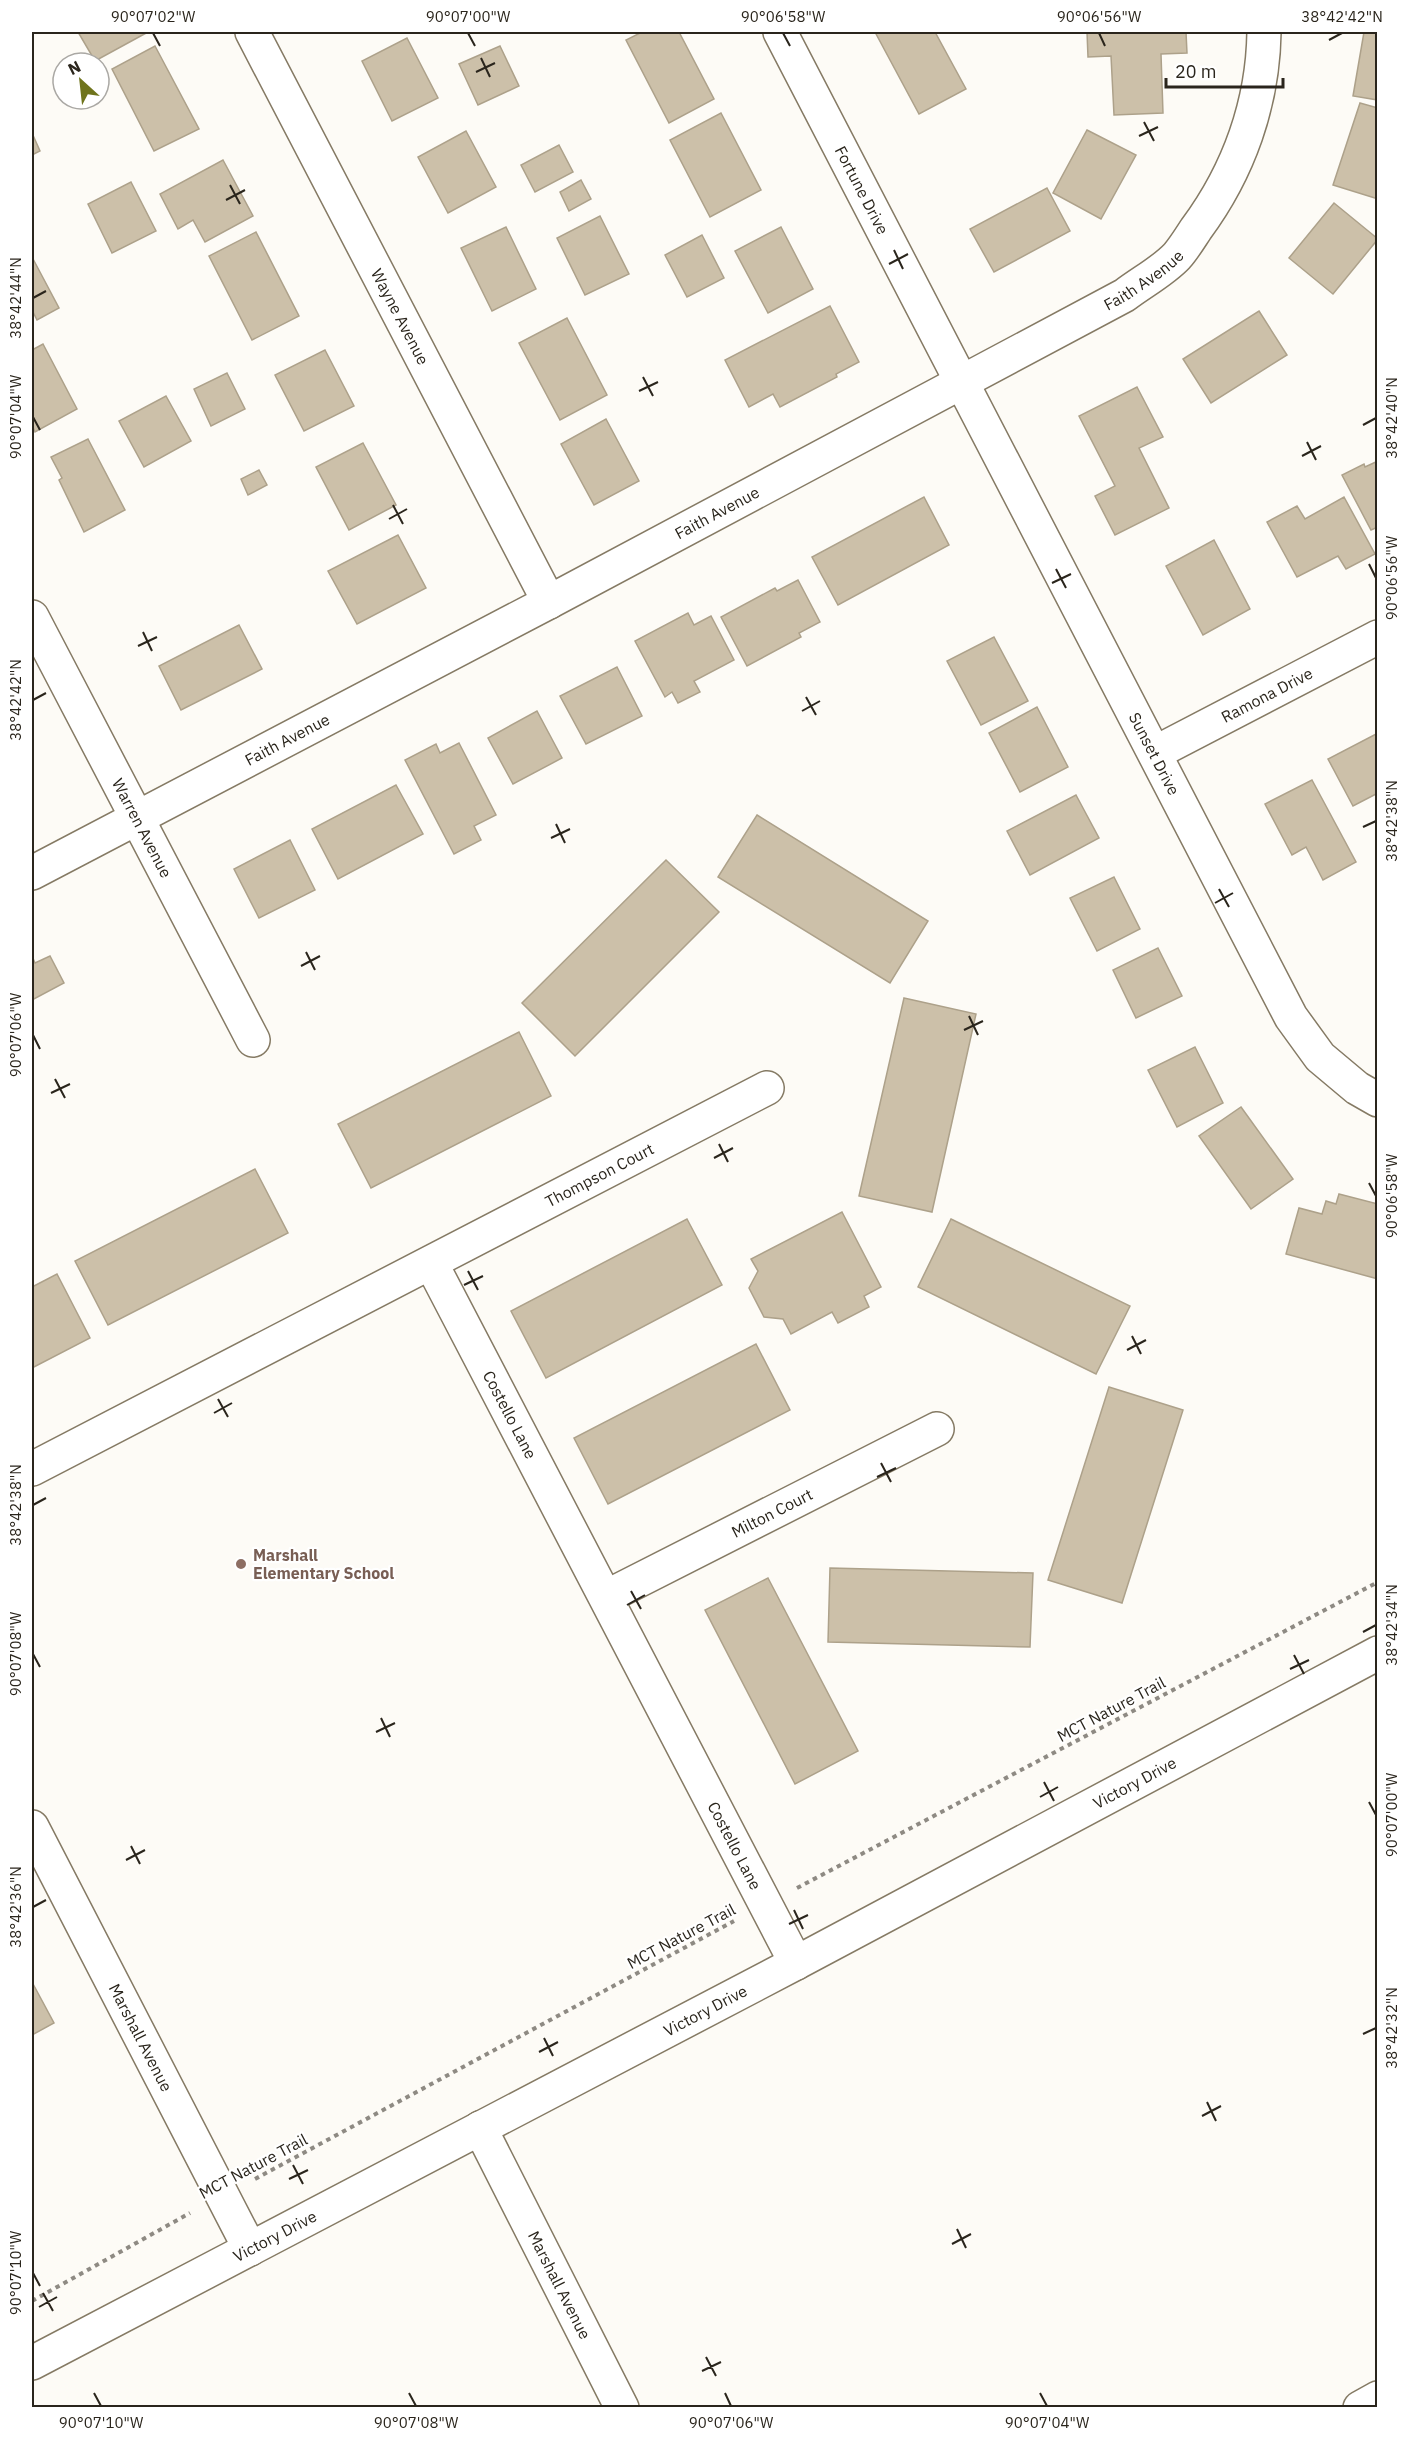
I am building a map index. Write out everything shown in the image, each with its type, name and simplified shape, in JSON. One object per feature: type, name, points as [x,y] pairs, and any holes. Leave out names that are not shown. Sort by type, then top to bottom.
[{"type":"street","name":"Wayne Avenue","points":[[252,32],[549,602]]},
{"type":"street","name":"Fortune Drive","points":[[780,32],[963,381]]},
{"type":"street","name":"Faith Avenue","points":[[32,873],[549,602],[1125,295],[1177,256],[1212,208],[1234,169],[1254,112],[1264,54],[1264,32]]},
{"type":"street","name":"Sunset Drive","points":[[963,381],[1292,1017],[1320,1056],[1357,1088],[1377,1100]]},
{"type":"street","name":"Warren Avenue","points":[[32,617],[253,1040]]},
{"type":"street","name":"Ramona Drive","points":[[1155,753],[1377,637]]},
{"type":"street","name":"Thompson Court","points":[[431,1263],[767,1088]]},
{"type":"street","points":[[32,1469],[383,1285],[431,1263]]},
{"type":"street","name":"Costello Lane","points":[[431,1263],[796,1963]]},
{"type":"street","name":"Milton Court","points":[[606,1597],[937,1429]]},
{"type":"street","name":"Victory Drive","points":[[32,2363],[796,1963],[1377,1653]]},
{"type":"street","name":"Marshall Avenue","points":[[32,1827],[250,2249]]},
{"type":"street","name":"Marshall Avenue","points":[[480,2128],[622,2408]]},
{"type":"street","points":[[1360,2408],[1377,2398]]},
{"type":"path","name":"MCT Nature Trail","points":[[32,2301],[166,2226],[765,1904],[1377,1582]]},
{"type":"building","points":[[78,32],[148,32],[111,52],[89,51]]},
{"type":"building","points":[[642,32],[679,32],[714,99],[669,123],[626,40]]},
{"type":"building","points":[[875,32],[935,32],[966,89],[919,114]]},
{"type":"building","points":[[1087,32],[1186,32],[1187,53],[1161,54],[1163,113],[1114,115],[1111,56],[1088,57]]},
{"type":"building","points":[[1364,32],[1378,32],[1378,100],[1353,96]]},
{"type":"building","points":[[407,38],[438,98],[392,121],[362,61]]},
{"type":"building","points":[[155,46],[199,129],[154,151],[112,69]]},
{"type":"building","points":[[500,46],[519,86],[478,105],[459,64]]},
{"type":"building","points":[[1360,103],[1378,108],[1378,199],[1333,185]]},
{"type":"building","points":[[721,113],[761,190],[710,217],[670,140]]},
{"type":"building","points":[[1087,130],[1136,155],[1101,219],[1053,193]]},
{"type":"building","points":[[466,131],[496,187],[448,213],[418,157]]},
{"type":"building","points":[[32,133],[40,151],[32,155]]},
{"type":"building","points":[[559,145],[573,172],[535,192],[521,165]]},
{"type":"building","points":[[223,160],[253,216],[205,242],[193,220],[178,229],[160,194]]},
{"type":"building","points":[[581,180],[591,199],[569,211],[560,192]]},
{"type":"building","points":[[131,182],[156,231],[112,253],[88,204]]},
{"type":"building","points":[[1047,188],[1070,231],[994,272],[970,229]]},
{"type":"building","points":[[1334,203],[1378,239],[1333,294],[1289,258]]},
{"type":"building","points":[[600,216],[629,274],[585,295],[557,238]]},
{"type":"building","points":[[506,227],[536,289],[492,311],[461,248]]},
{"type":"building","points":[[781,227],[813,289],[768,313],[735,251]]},
{"type":"building","points":[[256,232],[299,316],[252,340],[209,256]]},
{"type":"building","points":[[702,235],[724,278],[687,297],[665,255]]},
{"type":"building","points":[[32,257],[59,308],[37,320],[32,310]]},
{"type":"building","points":[[830,306],[859,362],[836,374],[837,377],[780,407],[773,394],[749,407],[725,360]]},
{"type":"building","points":[[1259,311],[1287,355],[1211,403],[1183,359]]},
{"type":"building","points":[[567,318],[607,395],[560,420],[519,343]]},
{"type":"building","points":[[43,344],[77,409],[35,432],[32,425],[32,350]]},
{"type":"building","points":[[325,350],[354,406],[304,431],[275,375]]},
{"type":"building","points":[[227,373],[245,409],[211,426],[194,389]]},
{"type":"building","points":[[1137,387],[1163,437],[1139,448],[1169,508],[1115,535],[1095,496],[1115,486],[1079,416]]},
{"type":"building","points":[[166,396],[191,441],[144,467],[119,421]]},
{"type":"building","points":[[606,419],[639,481],[594,505],[561,444]]},
{"type":"building","points":[[88,439],[125,510],[84,532],[59,480],[62,478],[51,457]]},
{"type":"building","points":[[363,443],[396,505],[349,530],[316,467]]},
{"type":"building","points":[[1378,461],[1378,527],[1371,530],[1342,475],[1364,464],[1365,467]]},
{"type":"building","points":[[259,470],[267,485],[248,495],[241,479]]},
{"type":"building","points":[[924,497],[949,545],[838,605],[812,557]]},
{"type":"building","points":[[1344,497],[1375,554],[1346,569],[1338,556],[1297,577],[1267,522],[1297,506],[1305,519]]},
{"type":"building","points":[[398,535],[426,588],[357,624],[328,571]]},
{"type":"building","points":[[1214,540],[1250,609],[1203,635],[1166,566]]},
{"type":"building","points":[[798,580],[820,622],[799,633],[801,637],[747,666],[721,617],[775,588],[777,591]]},
{"type":"building","points":[[688,613],[694,625],[711,616],[734,660],[694,681],[700,692],[678,703],[672,692],[665,697],[635,641]]},
{"type":"building","points":[[239,625],[262,669],[181,710],[159,666]]},
{"type":"building","points":[[994,637],[1028,701],[981,725],[947,661]]},
{"type":"building","points":[[617,667],[642,716],[586,744],[560,696]]},
{"type":"building","points":[[1037,707],[1068,767],[1020,792],[989,733]]},
{"type":"building","points":[[537,711],[562,758],[513,784],[488,738]]},
{"type":"building","points":[[1378,733],[1378,793],[1353,806],[1328,759]]},
{"type":"building","points":[[459,743],[496,815],[474,826],[481,840],[454,854],[405,760],[436,744],[440,753]]},
{"type":"building","points":[[1312,780],[1356,862],[1323,880],[1306,847],[1292,855],[1265,804]]},
{"type":"building","points":[[396,785],[423,834],[338,879],[312,829]]},
{"type":"building","points":[[1076,795],[1099,838],[1030,875],[1007,831]]},
{"type":"building","points":[[757,815],[928,921],[890,983],[718,877]]},
{"type":"building","points":[[290,840],[315,890],[259,918],[234,869]]},
{"type":"building","points":[[666,860],[719,912],[575,1056],[522,1003]]},
{"type":"building","points":[[1114,877],[1140,929],[1097,951],[1070,898]]},
{"type":"building","points":[[1158,948],[1182,996],[1136,1018],[1113,970]]},
{"type":"building","points":[[32,956],[35,963],[50,956],[64,983],[32,1000]]},
{"type":"building","points":[[904,998],[976,1014],[932,1212],[859,1196]]},
{"type":"building","points":[[519,1032],[551,1096],[371,1188],[338,1124]]},
{"type":"building","points":[[1195,1047],[1223,1103],[1177,1127],[1148,1070]]},
{"type":"building","points":[[1241,1107],[1293,1179],[1251,1209],[1199,1136]]},
{"type":"building","points":[[255,1169],[288,1233],[108,1325],[75,1261]]},
{"type":"building","points":[[1339,1194],[1378,1204],[1378,1279],[1286,1254],[1299,1208],[1322,1214],[1326,1201],[1336,1204]]},
{"type":"building","points":[[842,1212],[881,1287],[864,1296],[869,1307],[838,1323],[832,1312],[791,1334],[783,1319],[764,1317],[749,1288],[758,1271],[751,1259]]},
{"type":"building","points":[[687,1219],[722,1285],[546,1378],[511,1311]]},
{"type":"building","points":[[951,1219],[1130,1306],[1096,1374],[918,1287]]},
{"type":"building","points":[[57,1274],[90,1338],[32,1368],[32,1287]]},
{"type":"building","points":[[756,1344],[790,1410],[608,1504],[574,1438]]},
{"type":"building","points":[[1109,1387],[1183,1410],[1122,1603],[1048,1580]]},
{"type":"building","points":[[830,1568],[1033,1573],[1030,1647],[828,1642]]},
{"type":"building","points":[[768,1578],[858,1751],[795,1784],[705,1610]]},
{"type":"building","points":[[32,1982],[54,2023],[32,2035]]},
{"type":"place","name":"Marshall Elementary School","points":[[241,1564]]}]
